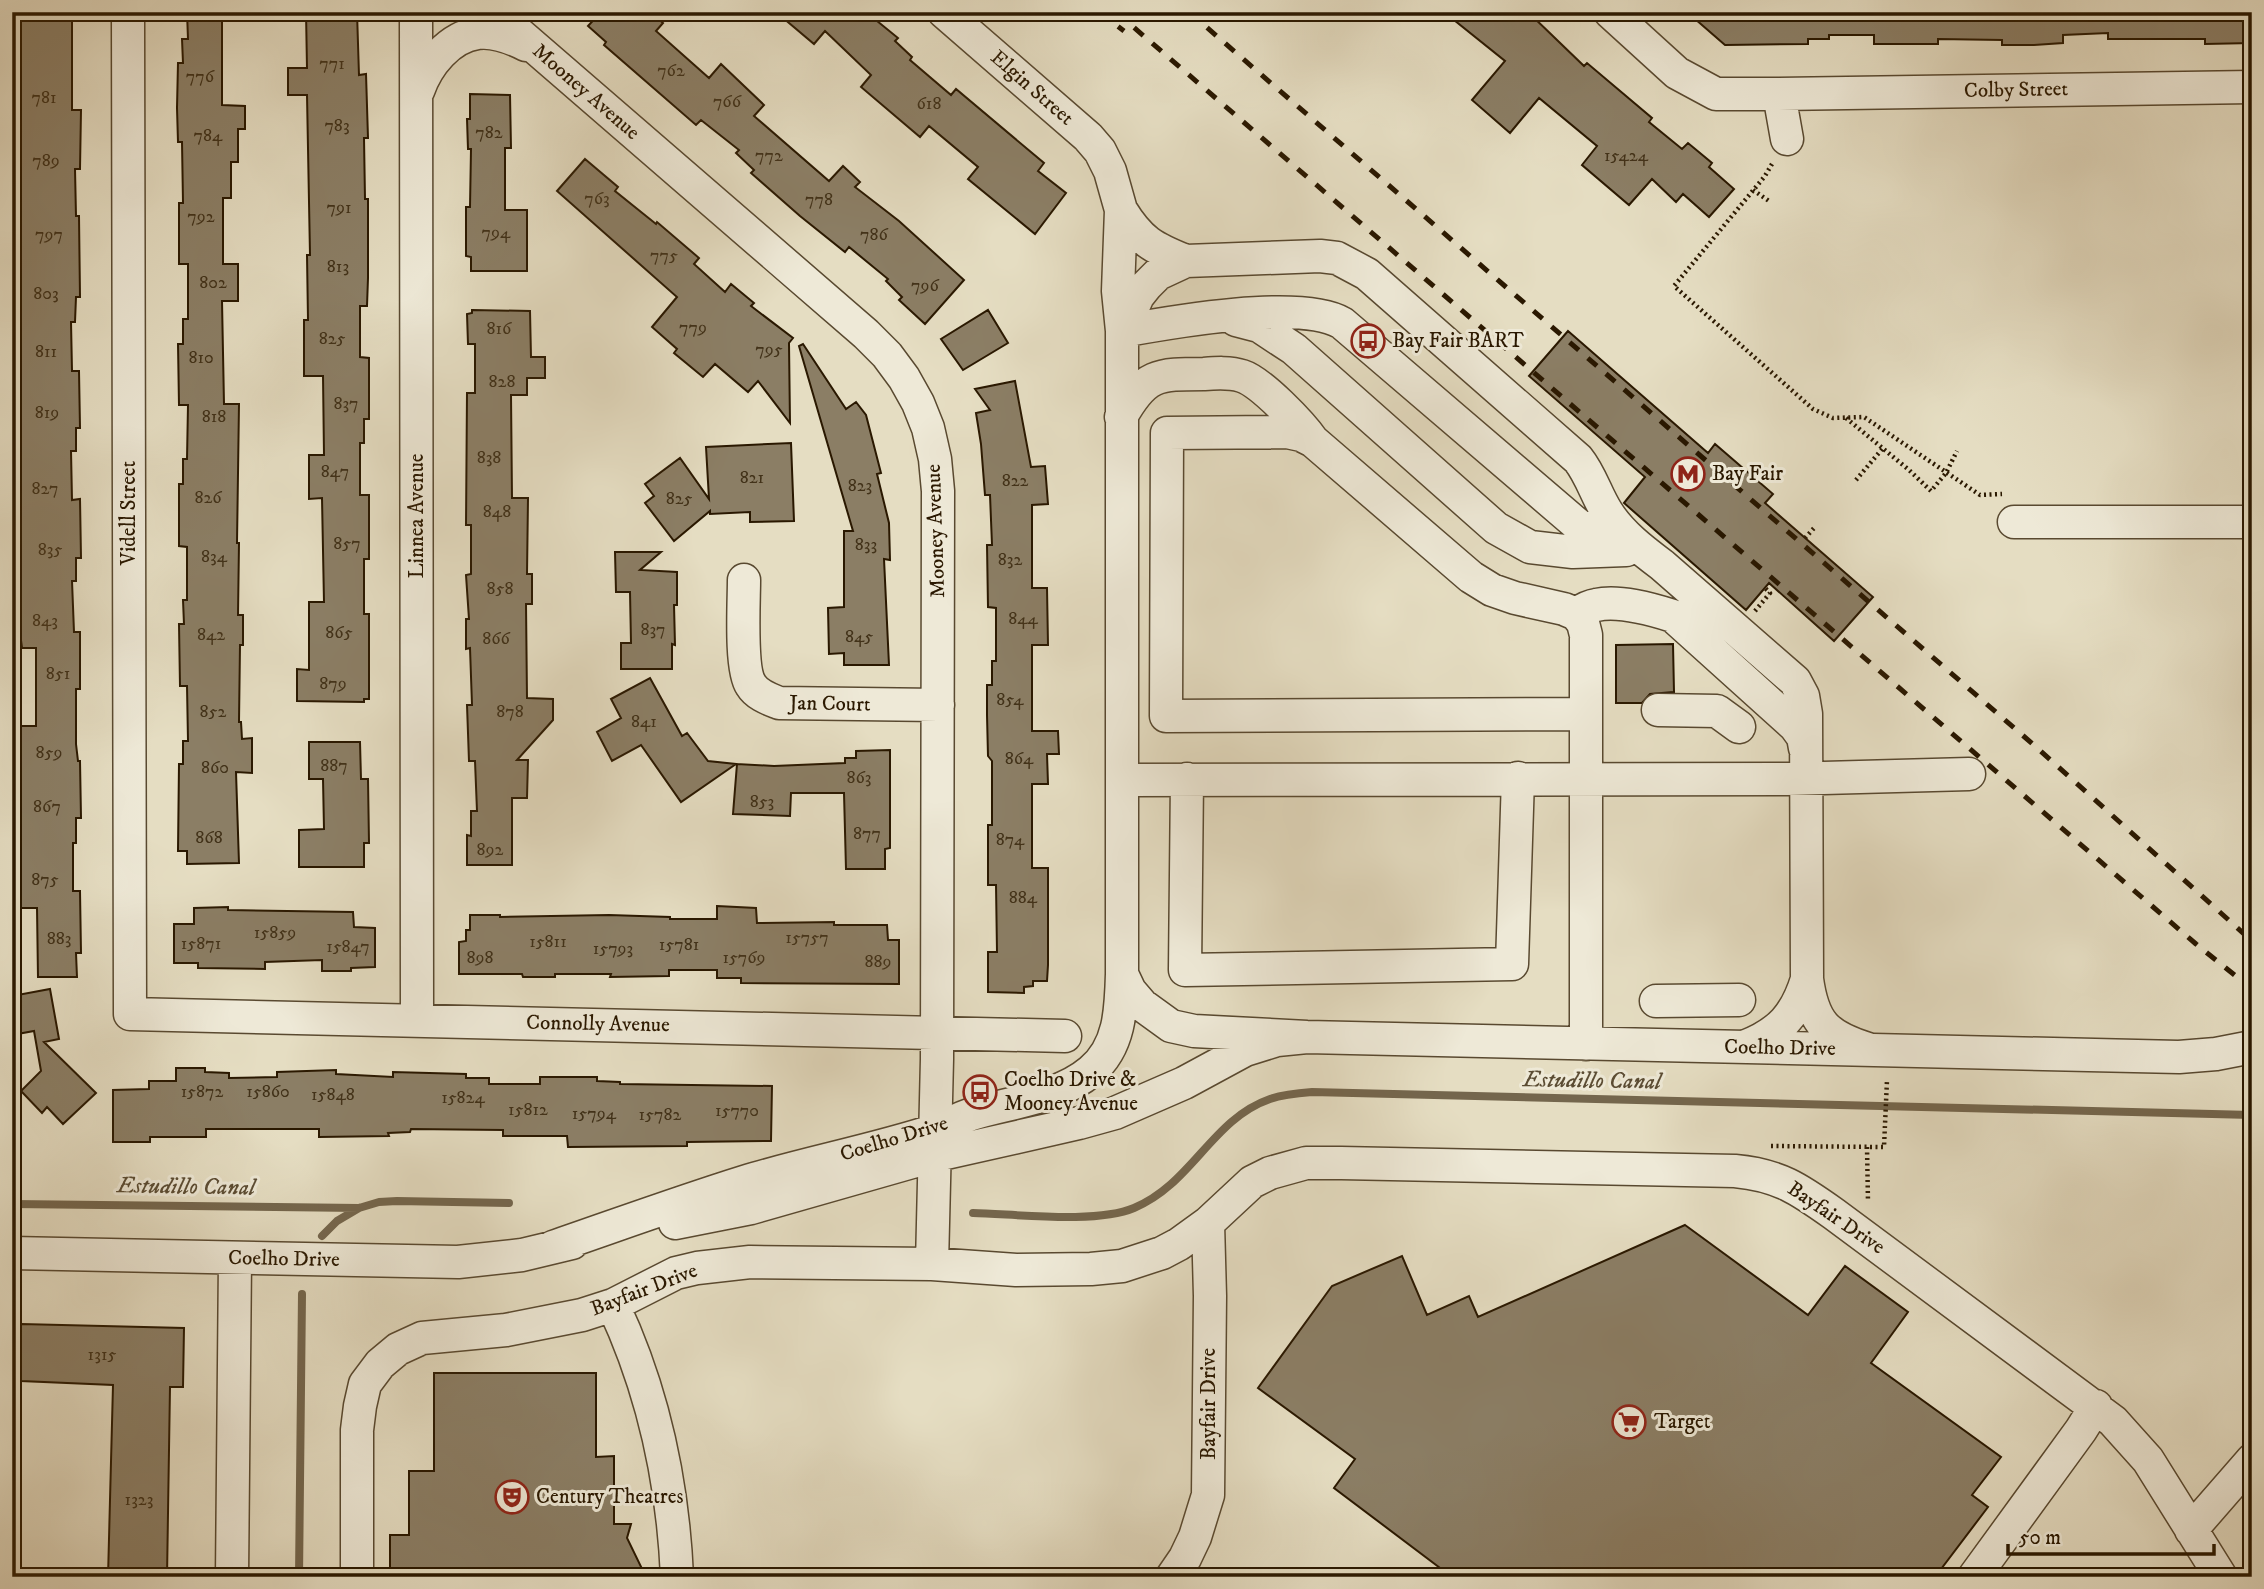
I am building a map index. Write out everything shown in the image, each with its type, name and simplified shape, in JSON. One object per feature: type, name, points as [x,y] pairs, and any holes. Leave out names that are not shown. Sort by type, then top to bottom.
[{"type":"street","name":"Videll Street","points":[[128,12],[130,1014]]},
{"type":"street","name":"Linnea Avenue","points":[[416,12],[417,1020]]},
{"type":"street","name":"Mooney Avenue","points":[[494,12],[866,334],[887,355],[904,378],[928,428],[935,459],[938,504],[937,1032],[932,1264]]},
{"type":"street","name":"Elgin Street","points":[[944,12],[1088,137],[1100,151],[1110,171],[1121,210]]},
{"type":"street","name":"Colby Street","points":[[1611,12],[1677,73],[1716,94],[2252,87]]},
{"type":"street","points":[[416,95],[422,77],[444,50],[478,33],[497,34],[537,50]]},
{"type":"street","points":[[1779,94],[1787,139]]},
{"type":"street","points":[[1121,210],[1142,240],[1155,249],[1186,261]]},
{"type":"street","points":[[1121,210],[1118,291],[1122,331],[1122,974]]},
{"type":"street","points":[[1122,331],[1138,296],[1146,286],[1158,274],[1186,261],[1320,256],[1336,258],[1358,268],[1578,459],[1588,471],[1607,512],[1640,550]]},
{"type":"street","points":[[1122,331],[1167,321],[1222,317],[1297,313],[1331,317],[1342,323],[1578,525],[1640,550],[1662,565],[1795,681],[1803,696],[1806,714],[1807,979],[1811,1004],[1819,1020],[1833,1034],[1848,1043],[1868,1049]]},
{"type":"street","points":[[1222,317],[1259,326],[1294,349],[1496,527],[1530,547],[1573,552],[1640,550]]},
{"type":"street","points":[[1121,417],[1141,386],[1167,374],[1228,373],[1243,376],[1255,383],[1294,418],[1312,441],[1471,577],[1492,590],[1515,598],[1564,609],[1576,614],[1583,623],[1586,635],[1586,1044]]},
{"type":"street","points":[[1239,433],[1250,428],[1259,419],[1260,395],[1255,383]]},
{"type":"street","points":[[1312,441],[1287,432],[1167,433],[1166,716],[1586,714]]},
{"type":"street","points":[[2009,508],[2252,522]]},
{"type":"street","name":"Jan Court","points":[[744,580],[745,667],[750,685],[763,696],[779,703],[938,705]]},
{"type":"street","points":[[1576,614],[1592,605],[1605,603],[1673,616],[1795,726],[1803,737],[1807,766]]},
{"type":"street","points":[[1658,710],[1717,711],[1739,727]]},
{"type":"street","points":[[1122,779],[1586,778],[1807,766],[1969,775]]},
{"type":"street","points":[[1187,779],[1185,970],[1512,964],[1517,778]]},
{"type":"street","name":"Coelho Drive","points":[[1122,974],[1130,991],[1142,1005],[1171,1027],[1194,1031],[1307,1037],[2179,1057],[2252,1048]]},
{"type":"street","name":"Coelho Drive","points":[[934,1143],[970,1115],[1057,1090],[1077,1082],[1093,1070],[1106,1055],[1115,1037],[1120,1015],[1122,974]]},
{"type":"street","points":[[1744,1047],[1762,1040],[1778,1029],[1801,1000],[1807,979]]},
{"type":"street","points":[[1656,1001],[1739,1000]]},
{"type":"street","name":"Connolly Avenue","points":[[130,1014],[1065,1036]]},
{"type":"street","name":"Coelho Drive","points":[[12,1253],[458,1262],[522,1255],[745,1182],[934,1143],[1079,1123],[1115,1113],[1184,1083],[1245,1050],[1277,1040],[1307,1037]]},
{"type":"street","name":"Bayfair Drive","points":[[357,1577],[358,1418],[366,1384],[380,1364],[398,1349],[422,1338],[547,1323],[613,1305],[676,1273],[723,1263],[932,1264],[1016,1270],[1122,1266],[1162,1253],[1208,1223],[1252,1182],[1270,1172],[1306,1163],[1721,1170],[1762,1174],[1786,1183],[1808,1195],[2096,1406],[2130,1438],[2148,1460],[2221,1577]]},
{"type":"street","name":"Bayfair Drive","points":[[1172,1577],[1195,1537],[1208,1495],[1208,1223]]},
{"type":"street","points":[[232,1577],[234,1258]]},
{"type":"street","points":[[613,1305],[623,1327],[657,1431],[673,1518],[677,1577]]},
{"type":"street","points":[[1975,1577],[2096,1406]]},
{"type":"street","points":[[2192,1530],[2252,1460]]},
{"type":"path","points":[[2243,166],[2252,161]]},
{"type":"path","points":[[1765,176],[1674,286],[1814,409],[1833,418],[1864,417],[1980,495],[2009,508]]},
{"type":"path","points":[[1753,190],[1769,201]]},
{"type":"path","points":[[1845,418],[1931,491],[1946,473],[1957,451]]},
{"type":"path","points":[[1856,480],[1883,448]]},
{"type":"path","points":[[1805,538],[1815,527]]},
{"type":"path","points":[[1749,617],[1770,593],[1765,588]]},
{"type":"path","points":[[1765,1146],[1884,1147],[1888,1079]]},
{"type":"building","points":[[35,12],[72,12],[72,110],[81,110],[80,169],[75,169],[76,216],[79,216],[80,297],[76,297],[75,322],[71,322],[72,371],[79,371],[80,428],[76,428],[76,451],[71,451],[72,500],[80,499],[81,558],[76,558],[76,581],[72,581],[74,632],[80,632],[76,744],[80,761],[81,818],[76,818],[76,843],[73,843],[73,891],[80,891],[81,953],[76,953],[77,977],[38,977],[37,908],[21,908],[21,842],[12,842],[12,796],[21,796],[20,726],[36,726],[36,648],[22,648],[20,633],[20,451],[14,451],[14,392],[20,392],[20,321],[12,320],[12,291],[19,291],[19,184],[12,184],[12,107],[19,107],[19,61],[12,61],[12,20],[35,19]]},
{"type":"building","points":[[187,12],[222,12],[222,105],[245,106],[245,129],[238,129],[238,162],[231,162],[231,198],[223,198],[223,264],[238,264],[238,301],[222,301],[224,404],[239,404],[238,615],[243,615],[243,645],[240,645],[239,722],[242,739],[252,738],[252,773],[236,772],[239,863],[187,864],[187,851],[178,851],[179,764],[183,764],[183,741],[188,741],[187,686],[180,686],[179,624],[184,624],[183,600],[187,600],[187,547],[179,546],[179,484],[183,484],[183,459],[187,459],[188,405],[179,405],[178,344],[183,344],[183,319],[188,319],[188,264],[179,264],[179,203],[183,203],[182,142],[178,142],[177,108],[178,63],[183,63],[182,39],[188,39]]},
{"type":"building","points":[[306,12],[357,12],[359,75],[366,74],[368,138],[364,138],[365,199],[368,199],[368,278],[367,306],[360,306],[360,357],[369,358],[369,419],[364,419],[364,443],[360,443],[360,495],[369,495],[369,559],[364,559],[364,614],[369,614],[369,699],[364,699],[364,702],[297,701],[297,669],[309,670],[309,602],[324,602],[322,498],[309,499],[309,455],[324,455],[323,376],[304,376],[304,320],[308,320],[307,255],[310,255],[307,95],[288,95],[288,68],[307,68]]},
{"type":"building","points":[[601,12],[651,12],[663,23],[656,31],[709,78],[721,64],[764,105],[754,116],[829,181],[843,166],[860,182],[855,187],[899,221],[964,280],[925,324],[899,300],[902,297],[886,281],[888,279],[849,247],[845,252],[800,216],[751,173],[754,170],[736,153],[739,150],[701,120],[696,125],[604,45],[606,42],[588,26]]},
{"type":"building","points":[[776,12],[866,12],[898,38],[895,41],[912,57],[910,60],[951,95],[956,89],[1044,163],[1038,171],[1066,193],[1035,234],[968,179],[978,167],[929,126],[920,137],[861,87],[871,75],[825,31],[814,44]]},
{"type":"building","points":[[1444,12],[1528,12],[1584,66],[1587,63],[1652,118],[1649,122],[1682,149],[1688,143],[1712,163],[1709,167],[1734,189],[1709,217],[1683,194],[1676,202],[1652,179],[1629,205],[1582,165],[1597,146],[1539,98],[1510,133],[1472,100],[1505,61]]},
{"type":"building","points":[[1687,12],[2252,12],[2252,43],[2205,44],[2205,39],[2108,39],[2108,33],[2063,35],[2063,43],[2034,45],[2002,45],[2002,40],[1938,39],[1938,44],[1874,44],[1874,35],[1829,35],[1829,39],[1808,39],[1808,44],[1725,45]]},
{"type":"building","points":[[470,94],[510,95],[511,148],[505,148],[505,210],[527,210],[527,271],[471,271],[471,257],[466,256],[466,207],[470,207],[471,149],[468,149],[467,119],[470,119]]},
{"type":"building","points":[[585,159],[618,187],[615,191],[699,258],[694,264],[725,292],[731,284],[754,303],[751,306],[793,338],[789,343],[790,423],[758,381],[748,392],[715,364],[703,377],[674,353],[677,349],[652,327],[677,297],[557,191]]},
{"type":"building","points":[[472,310],[530,311],[531,357],[545,357],[545,378],[527,378],[527,395],[511,395],[512,498],[528,498],[527,574],[532,574],[532,604],[526,604],[527,698],[553,699],[553,720],[517,760],[528,760],[527,798],[512,798],[512,865],[467,865],[467,835],[471,836],[471,811],[477,811],[475,761],[469,761],[467,705],[472,705],[470,648],[466,649],[466,619],[469,619],[466,575],[471,574],[471,525],[466,525],[467,393],[475,393],[475,344],[468,344],[467,314],[472,313]]},
{"type":"building","points":[[988,310],[1008,343],[963,370],[941,339]]},
{"type":"building","points":[[1568,331],[1708,453],[1715,444],[1773,494],[1765,503],[1873,597],[1834,641],[1769,583],[1746,610],[1624,503],[1645,477],[1529,376]]},
{"type":"building","points":[[803,344],[846,409],[856,402],[866,415],[881,473],[877,474],[889,523],[890,560],[884,559],[889,665],[844,665],[844,653],[829,654],[828,608],[844,607],[844,531],[853,531],[799,346]]},
{"type":"building","points":[[1015,381],[1031,467],[1045,466],[1048,504],[1032,505],[1032,588],[1047,588],[1048,645],[1032,645],[1032,731],[1058,731],[1059,754],[1047,754],[1048,784],[1032,784],[1032,868],[1048,868],[1048,965],[1047,981],[1033,981],[1033,986],[1024,987],[1024,993],[988,992],[988,952],[997,952],[996,885],[988,885],[992,761],[988,756],[987,715],[987,685],[992,685],[992,661],[996,661],[996,608],[988,607],[987,545],[992,545],[990,495],[985,495],[976,413],[990,410],[975,389]]},
{"type":"building","points":[[791,443],[794,521],[750,522],[750,512],[710,514],[710,511],[674,541],[645,503],[654,496],[645,484],[680,458],[709,499],[706,447]]},
{"type":"building","points":[[615,552],[661,552],[640,570],[677,572],[672,669],[621,669],[621,643],[631,643],[630,592],[616,592]]},
{"type":"building","points":[[1673,644],[1674,692],[1650,694],[1642,703],[1616,703],[1616,645]]},
{"type":"building","points":[[650,678],[682,736],[687,733],[708,761],[736,764],[681,802],[641,745],[612,761],[597,732],[621,718],[611,699]]},
{"type":"building","points":[[309,742],[360,742],[361,779],[368,779],[369,843],[364,843],[364,867],[299,867],[299,830],[324,829],[323,779],[309,779]]},
{"type":"building","points":[[890,750],[890,848],[885,849],[885,869],[846,869],[844,793],[791,793],[790,816],[733,814],[737,764],[774,766],[845,763],[845,758],[856,758],[856,751]]},
{"type":"building","points":[[717,906],[756,908],[757,923],[834,922],[834,925],[887,925],[888,940],[899,940],[899,984],[741,983],[741,978],[717,978],[717,970],[669,970],[669,976],[610,977],[611,974],[523,977],[522,974],[459,974],[459,942],[466,941],[466,930],[470,930],[470,915],[609,915],[717,919]]},
{"type":"building","points":[[228,907],[228,910],[353,912],[354,927],[375,928],[375,967],[351,968],[351,971],[322,971],[322,960],[265,962],[265,969],[198,968],[198,963],[174,963],[174,924],[194,924],[194,908]]},
{"type":"building","points":[[50,989],[59,1039],[44,1042],[96,1093],[63,1124],[47,1107],[42,1113],[21,1091],[41,1071],[34,1031],[12,1035],[12,996]]},
{"type":"building","points":[[176,1068],[205,1068],[205,1072],[229,1073],[229,1078],[277,1077],[277,1072],[336,1070],[336,1074],[393,1077],[393,1072],[466,1074],[466,1078],[489,1078],[489,1084],[540,1084],[540,1077],[597,1077],[597,1081],[620,1084],[772,1086],[771,1141],[687,1142],[687,1146],[568,1147],[567,1136],[503,1136],[503,1130],[411,1129],[410,1132],[388,1133],[389,1136],[319,1137],[319,1129],[206,1129],[206,1137],[150,1137],[150,1142],[113,1142],[113,1090],[149,1089],[149,1081],[176,1081]]},
{"type":"building","name":"Target","points":[[1685,1225],[1808,1315],[1845,1266],[1908,1312],[1871,1363],[2001,1457],[1972,1495],[1988,1507],[1935,1577],[1452,1577],[1334,1488],[1355,1459],[1258,1388],[1332,1286],[1402,1256],[1427,1315],[1469,1296],[1478,1317]]},
{"type":"building","points":[[21,1324],[184,1328],[183,1387],[170,1387],[167,1577],[108,1577],[113,1385],[21,1381]]},
{"type":"building","name":"Century Theatres","points":[[434,1373],[596,1373],[596,1457],[614,1456],[614,1524],[631,1524],[627,1538],[646,1577],[390,1577],[390,1535],[409,1535],[409,1471],[434,1471]]},
{"type":"waterway","name":"Estudillo Canal","points":[[973,1213],[1078,1217],[1118,1213],[1134,1208],[1172,1184],[1232,1121],[1250,1108],[1275,1097],[1307,1092],[2252,1115]]},
{"type":"waterway","name":"Estudillo Canal","points":[[12,1204],[359,1208],[379,1202],[397,1201],[509,1203]]},
{"type":"waterway","name":"Estudillo Canal","points":[[322,1236],[337,1221],[359,1208]]},
{"type":"waterway","name":"Estudillo Canal","points":[[299,1577],[302,1294]]},
{"type":"railway","points":[[1099,12],[1124,31]]},
{"type":"railway","points":[[1116,12],[2196,944],[2252,989]]},
{"type":"railway","points":[[1189,12],[2035,746],[2252,941]]},
{"type":"place","name":"Bay Fair BART","points":[[1368,341]]},
{"type":"place","name":"Bay Fair","points":[[1688,474]]},
{"type":"place","name":"Coelho Drive & Mooney Avenue","points":[[980,1092]]},
{"type":"place","name":"Target","points":[[1629,1422]]},
{"type":"place","name":"Century Theatres","points":[[512,1497]]}]
